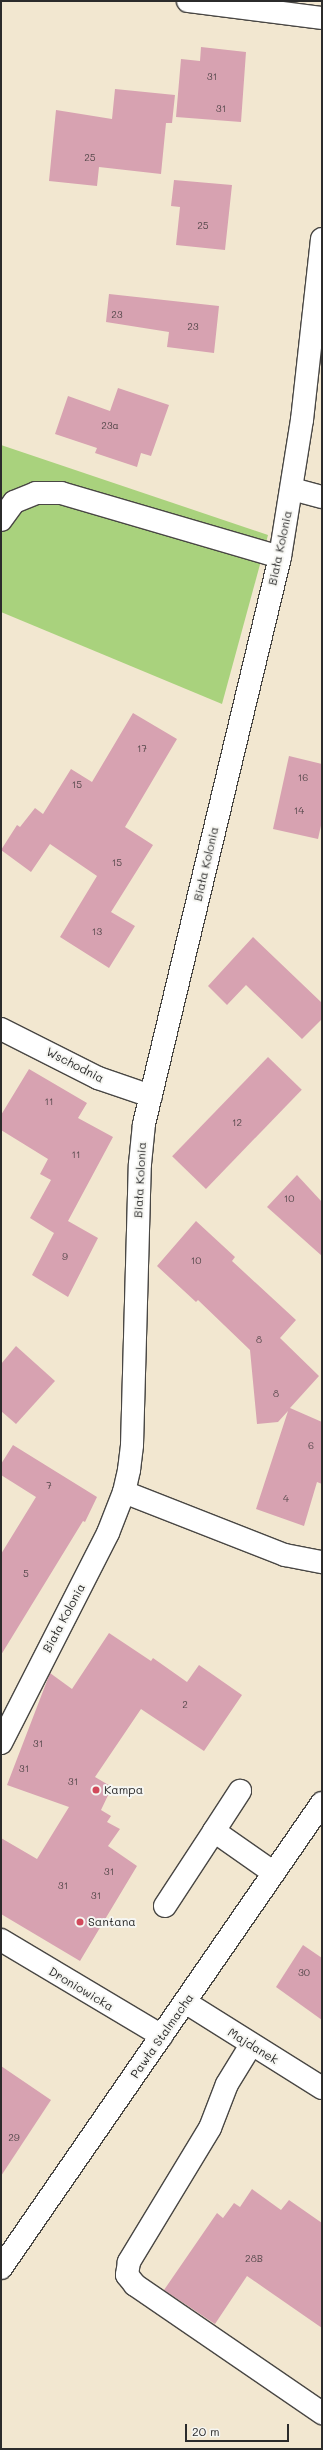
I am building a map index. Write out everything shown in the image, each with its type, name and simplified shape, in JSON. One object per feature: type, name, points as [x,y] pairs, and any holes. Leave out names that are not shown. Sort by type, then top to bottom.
[{"type":"street","points":[[188,1],[322,18]]},
{"type":"street","name":"Biała Kolonia","points":[[1,1743],[108,1533],[124,1492],[132,1445],[140,1164],[151,1096],[280,557],[292,488],[322,242]]},
{"type":"street","points":[[292,488],[322,497]]},
{"type":"street","points":[[1,520],[14,502],[36,493],[61,493],[280,557]]},
{"type":"street","name":"Wschodnia","points":[[1,1029],[98,1078],[151,1096]]},
{"type":"street","points":[[124,1492],[285,1555],[322,1562]]},
{"type":"street","points":[[165,1906],[240,1791]]},
{"type":"street","name":"Pawła Stalmacha","points":[[1,2268],[322,1803]]},
{"type":"street","points":[[214,1831],[274,1873]]},
{"type":"street","name":"Droniowicka","points":[[1,1940],[162,2036]]},
{"type":"street","name":"Majdanek","points":[[185,2002],[251,2045],[322,2088]]},
{"type":"street","points":[[251,2045],[227,2084],[210,2128],[129,2262],[127,2275],[135,2285],[322,2413]]},
{"type":"green space","points":[[1,445],[268,535],[222,704],[1,612]]},
{"type":"building","points":[[201,47],[246,52],[241,122],[176,117],[181,59],[200,61]]},
{"type":"building","points":[[115,89],[175,95],[172,123],[166,123],[161,174],[99,167],[97,186],[49,181],[56,110],[112,119]]},
{"type":"building","points":[[174,180],[232,185],[225,250],[176,245],[180,207],[171,206]]},
{"type":"building","points":[[109,294],[219,306],[214,353],[167,347],[169,332],[106,322]]},
{"type":"building","points":[[118,388],[169,405],[151,456],[141,453],[137,467],[95,453],[97,448],[55,434],[68,396],[110,411]]},
{"type":"building","points":[[133,713],[177,739],[125,827],[153,845],[111,912],[135,926],[109,968],[60,937],[97,876],[50,844],[31,872],[1,850],[17,825],[20,827],[35,808],[43,814],[71,769],[92,782]]},
{"type":"building","points":[[289,756],[322,764],[322,821],[318,839],[273,829]]},
{"type":"building","points":[[253,937],[322,1003],[322,1019],[302,1039],[246,985],[227,1005],[208,986]]},
{"type":"building","points":[[268,1057],[302,1090],[206,1189],[172,1156]]},
{"type":"building","points":[[29,1069],[87,1103],[78,1118],[113,1137],[68,1221],[98,1238],[68,1297],[32,1275],[54,1233],[30,1218],[51,1180],[40,1174],[48,1159],[1,1130],[1,1115]]},
{"type":"building","points":[[297,1175],[322,1202],[322,1256],[267,1207]]},
{"type":"building","points":[[196,1221],[235,1257],[232,1261],[296,1320],[280,1338],[319,1376],[290,1408],[322,1422],[322,1484],[317,1482],[304,1526],[256,1509],[288,1411],[278,1422],[257,1424],[250,1350],[198,1300],[196,1302],[157,1266]]},
{"type":"building","points":[[16,1346],[55,1381],[16,1424],[1,1411],[1,1364]]},
{"type":"building","points":[[13,1445],[97,1497],[85,1522],[83,1521],[1,1655],[1,1554],[36,1497],[1,1475],[1,1464]]},
{"type":"building","points":[[109,1633],[151,1661],[153,1658],[187,1682],[199,1665],[242,1695],[204,1751],[141,1709],[95,1777],[112,1787],[101,1810],[111,1816],[107,1822],[120,1829],[108,1846],[137,1866],[80,1961],[1,1914],[1,1838],[37,1859],[69,1807],[7,1785],[50,1673],[72,1689]]},
{"type":"building","points":[[303,1945],[322,1958],[322,2020],[276,1987]]},
{"type":"building","points":[[1,2066],[51,2100],[1,2176]]},
{"type":"building","points":[[252,2189],[281,2210],[289,2200],[322,2223],[322,2328],[247,2276],[215,2324],[164,2290],[217,2213],[223,2218],[234,2203],[240,2207]]},
{"type":"place","name":"Kampa","points":[[96,1790]]},
{"type":"place","name":"Santana","points":[[80,1922]]}]
